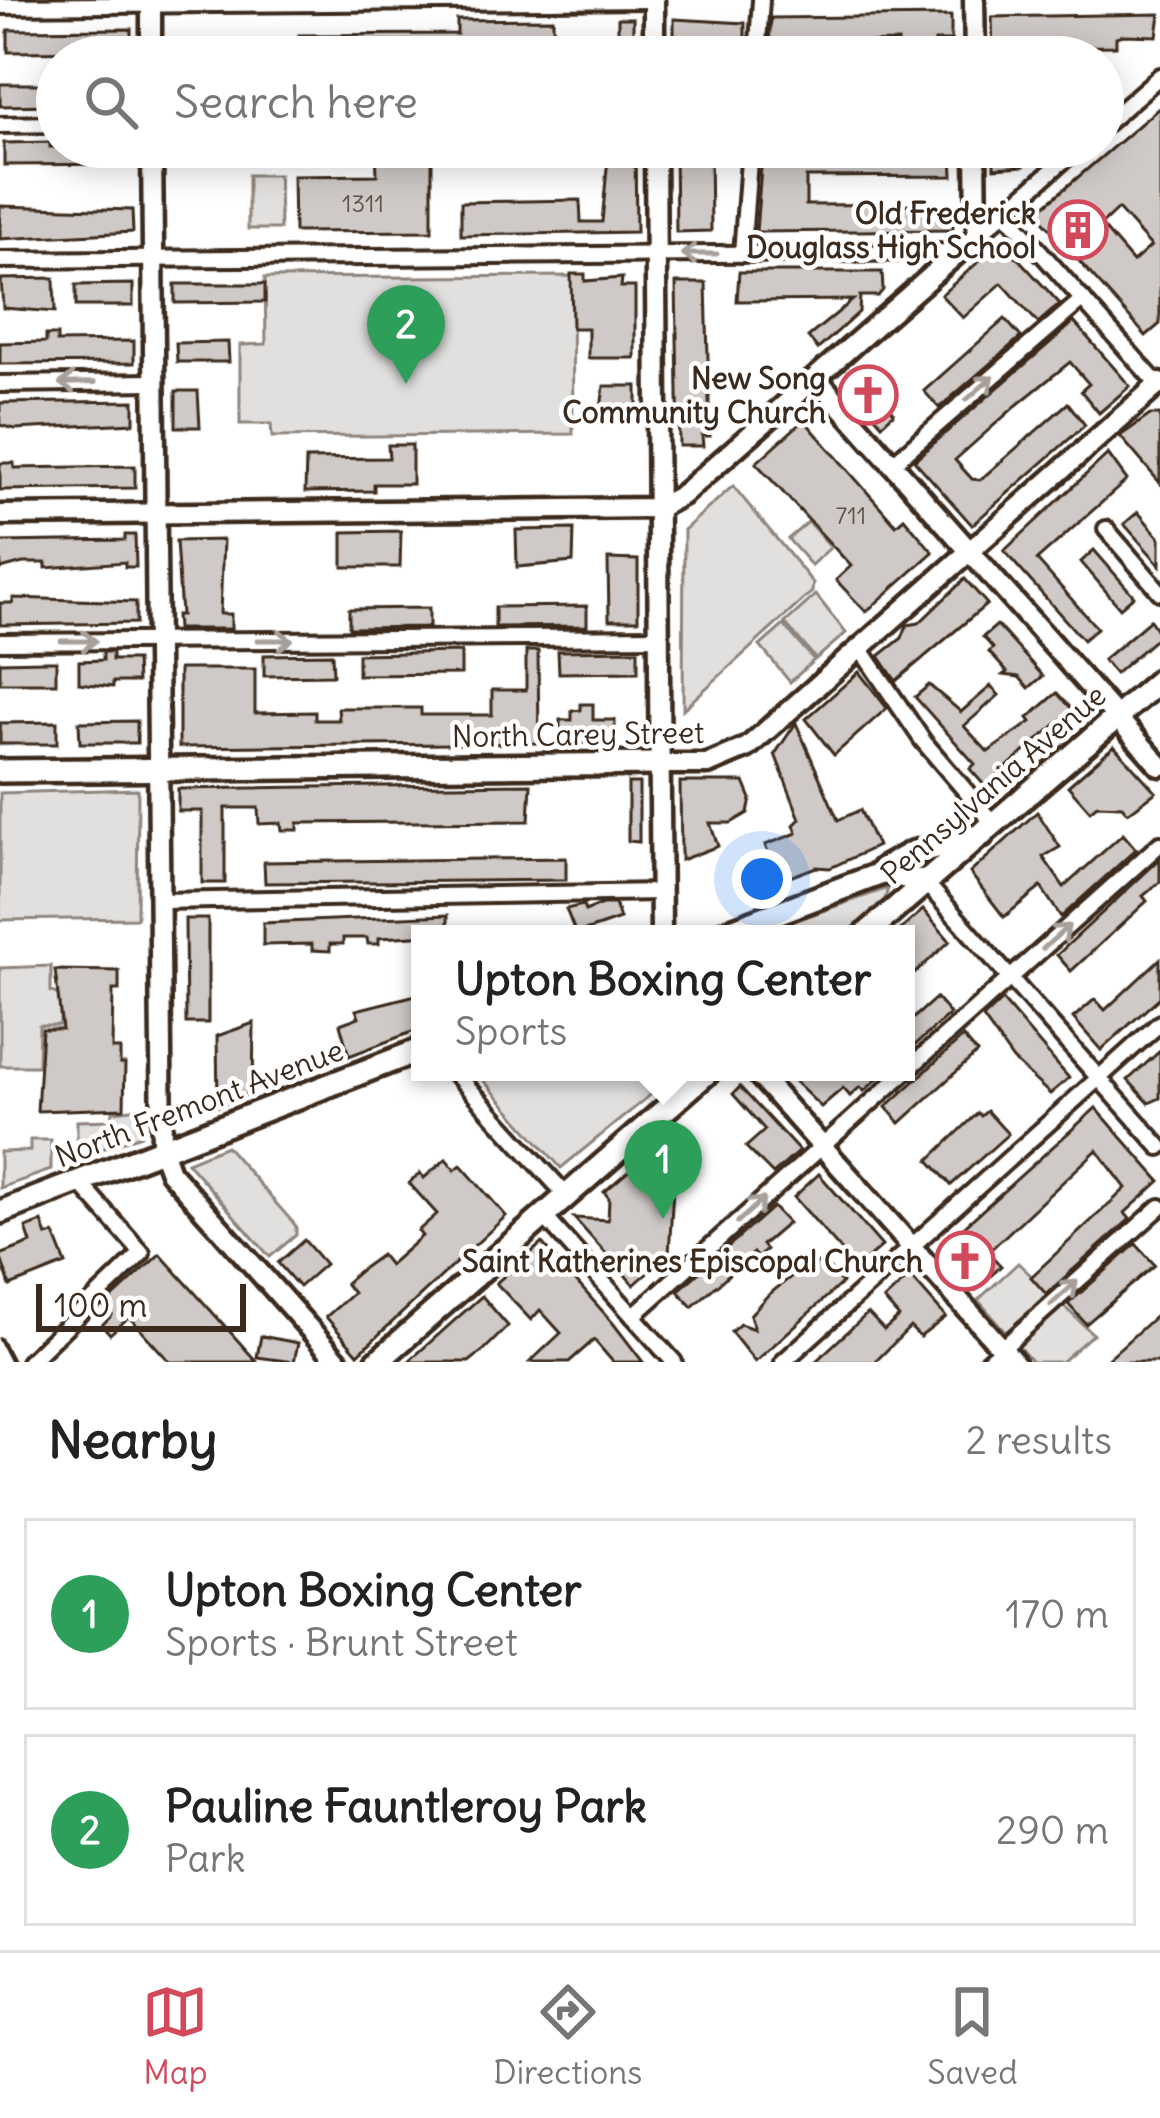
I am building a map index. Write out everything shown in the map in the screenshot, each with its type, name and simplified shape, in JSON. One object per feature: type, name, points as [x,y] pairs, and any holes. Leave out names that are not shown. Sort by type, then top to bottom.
[{"type":"main road","name":"Pennsylvania Avenue","points":[[876,925],[1160,680]]},
{"type":"main road","name":"North Carey Street","points":[[0,771],[659,764]]},
{"type":"main road","points":[[744,925],[866,878],[912,853],[987,829]]},
{"type":"main road","points":[[866,878],[900,872],[926,882]]},
{"type":"main road","name":"North Fremont Avenue","points":[[0,1213],[411,1053]]},
{"type":"main road","points":[[377,1362],[698,1081]]},
{"type":"street","points":[[0,6],[651,0],[653,36]]},
{"type":"street","points":[[758,36],[761,0]]},
{"type":"street","points":[[974,0],[975,36]]},
{"type":"street","points":[[151,2],[151,36]]},
{"type":"street","points":[[1124,108],[1160,76]]},
{"type":"street","points":[[0,125],[36,124]]},
{"type":"street","points":[[152,168],[162,1150],[170,1172],[339,1362]]},
{"type":"street","points":[[655,168],[661,925]]},
{"type":"street","points":[[742,254],[748,168]]},
{"type":"street","points":[[976,168],[977,236]]},
{"type":"street","points":[[0,515],[658,508],[682,495],[1055,168]]},
{"type":"street","points":[[1005,212],[1160,385]]},
{"type":"street","points":[[0,260],[959,252]]},
{"type":"street","points":[[892,464],[1083,299]]},
{"type":"street","points":[[816,378],[1160,766]]},
{"type":"street","points":[[0,384],[155,382]]},
{"type":"street","name":"North Carey Street","points":[[659,764],[708,764],[734,757],[1160,385]]},
{"type":"street","points":[[1106,529],[1160,592]]},
{"type":"street","points":[[0,642],[658,637]]},
{"type":"street","points":[[860,649],[987,829]]},
{"type":"street","points":[[915,1064],[1160,844]]},
{"type":"street","points":[[926,882],[1160,1147]]},
{"type":"street","points":[[160,901],[660,892]]},
{"type":"street","points":[[783,1362],[1160,1023]]},
{"type":"street","points":[[462,1081],[566,1195]]},
{"type":"street","points":[[764,1081],[911,1247],[1001,1358],[1160,1207]]},
{"type":"street","points":[[633,1316],[896,1081]]},
{"type":"street","points":[[29,1362],[142,1253],[79,1182]]},
{"type":"street","points":[[544,1216],[674,1362]]},
{"type":"shaded area","points":[[248,175],[279,175],[280,229],[248,229]]},
{"type":"shaded area","points":[[572,276],[573,434],[272,437],[271,424],[240,424],[240,345],[266,344],[265,278]]},
{"type":"shaded area","points":[[733,486],[813,583],[812,592],[683,709],[684,530]]},
{"type":"shaded area","points":[[808,522],[831,547],[811,565],[788,539]]},
{"type":"shaded area","points":[[816,595],[846,633],[816,659],[785,623]]},
{"type":"shaded area","points":[[784,625],[814,660],[790,682],[760,646]]},
{"type":"shaded area","points":[[138,789],[137,918],[0,920],[0,793]]},
{"type":"shaded area","points":[[888,888],[885,899],[856,925],[783,925]]},
{"type":"shaded area","points":[[51,966],[51,992],[60,995],[60,1025],[39,1025],[38,1066],[0,1066],[0,968]]},
{"type":"shaded area","points":[[484,1081],[646,1081],[655,1091],[561,1168]]},
{"type":"shaded area","points":[[141,1108],[141,1135],[77,1158],[77,1121],[112,1120],[113,1111]]},
{"type":"shaded area","points":[[30,1140],[51,1140],[51,1170],[0,1188],[0,1152],[30,1151]]},
{"type":"shaded area","points":[[226,1146],[296,1226],[296,1235],[270,1257],[187,1162]]},
{"type":"shaded area","points":[[1018,1263],[1093,1334],[1061,1362],[1032,1362],[978,1300]]},
{"type":"building","points":[[1160,14],[1157,36],[992,36],[992,17]]},
{"type":"building","points":[[951,16],[951,36],[770,36],[771,18]]},
{"type":"building","points":[[618,18],[633,18],[633,36],[618,36]]},
{"type":"building","points":[[553,19],[553,36],[299,36],[457,34],[457,20]]},
{"type":"building","points":[[674,19],[745,23],[745,36],[674,36]]},
{"type":"building","points":[[131,29],[131,36],[36,36],[36,52],[8,52],[8,30]]},
{"type":"building","points":[[0,84],[36,84],[36,105],[0,106]]},
{"type":"building","name":"Old Frederick Douglass High School","points":[[1160,107],[1160,324],[1146,336],[1036,213],[1089,168],[1124,168],[1124,138]],"holes":[[[1118,209],[1151,246],[1133,262],[1101,225]]]},
{"type":"building","points":[[36,142],[36,165],[4,165],[4,143]]},
{"type":"building","points":[[377,168],[432,168],[432,231],[294,232],[293,176],[377,175]]},
{"type":"building","points":[[607,168],[635,168],[636,232],[461,235],[461,202],[580,200],[581,222],[602,222]]},
{"type":"building","points":[[675,168],[710,168],[711,231],[676,232]]},
{"type":"building","points":[[761,168],[953,168],[953,176],[806,177],[806,205],[953,204],[953,230],[756,232]]},
{"type":"building","points":[[0,206],[132,210],[133,232],[0,239]]},
{"type":"building","points":[[1002,241],[1060,304],[1038,323],[1002,283],[963,318],[941,295]]},
{"type":"building","points":[[739,272],[882,272],[883,290],[878,296],[860,296],[859,312],[818,349],[808,337],[853,300],[737,301]]},
{"type":"building","points":[[571,274],[585,274],[585,281],[622,278],[621,287],[635,287],[635,358],[588,358],[588,328],[572,328]]},
{"type":"building","points":[[54,278],[55,312],[3,308],[1,279]]},
{"type":"building","points":[[676,283],[706,283],[710,436],[702,436],[703,446],[679,446]]},
{"type":"building","points":[[133,284],[133,306],[76,306],[76,285]]},
{"type":"building","points":[[175,284],[265,284],[265,302],[175,303]]},
{"type":"building","points":[[1005,319],[1021,337],[939,408],[924,391]]},
{"type":"building","points":[[1074,322],[1130,386],[1099,413],[1081,391],[1089,384],[1070,362],[1017,405],[955,460],[972,479],[980,480],[1068,403],[1085,425],[972,525],[914,460]]},
{"type":"building","points":[[46,335],[57,335],[57,342],[134,341],[134,363],[0,364],[0,343],[46,342]]},
{"type":"building","points":[[228,342],[229,362],[177,362],[176,343]]},
{"type":"building","name":"New Song Community Church","points":[[865,365],[894,413],[882,424],[844,381]]},
{"type":"building","points":[[604,386],[637,386],[637,423],[599,424]]},
{"type":"building","points":[[176,391],[198,391],[200,427],[176,427]]},
{"type":"building","points":[[134,401],[134,423],[15,429],[0,425],[0,403]]},
{"type":"building","points":[[1150,415],[1160,415],[1160,483],[1120,436]]},
{"type":"building","points":[[804,420],[896,525],[904,518],[933,552],[866,612],[836,580],[851,566],[756,463]]},
{"type":"building","points":[[388,445],[412,445],[412,484],[374,484],[374,491],[305,492],[306,459],[389,458]]},
{"type":"building","points":[[1108,454],[1127,480],[1037,560],[1097,628],[1083,640],[1004,551]]},
{"type":"building","points":[[0,463],[14,463],[14,468],[135,466],[135,488],[0,490]]},
{"type":"building","points":[[1138,512],[1160,538],[1160,565],[1124,524]]},
{"type":"building","points":[[574,529],[573,562],[517,567],[516,530]]},
{"type":"building","points":[[401,531],[400,567],[343,567],[343,532]]},
{"type":"building","points":[[125,535],[135,535],[136,567],[125,567],[125,562],[46,568],[46,563],[23,563],[1,569],[0,542],[125,540]]},
{"type":"building","points":[[223,540],[220,614],[231,614],[231,629],[177,629],[176,615],[181,615],[176,541]]},
{"type":"building","points":[[1094,550],[1134,596],[1120,608],[1081,562]]},
{"type":"building","points":[[608,559],[638,560],[638,620],[609,620]]},
{"type":"building","points":[[965,579],[987,604],[896,681],[879,656],[902,638],[907,625],[919,623]]},
{"type":"building","points":[[13,598],[136,602],[136,623],[0,625],[0,603],[13,603]]},
{"type":"building","points":[[587,606],[587,626],[495,627],[495,607]]},
{"type":"building","points":[[429,608],[429,627],[349,628],[349,609]]},
{"type":"building","points":[[1150,620],[1160,635],[1115,674],[1103,660]]},
{"type":"building","points":[[997,625],[1043,676],[1029,688],[1019,677],[1003,675],[1007,672],[989,652],[993,648],[983,637]]},
{"type":"building","points":[[638,650],[638,672],[559,673],[558,651]]},
{"type":"building","points":[[526,651],[538,651],[539,743],[179,747],[179,669],[255,669],[255,713],[315,712],[315,720],[339,720],[338,708],[421,708],[421,715],[492,715],[492,690],[526,690]]},
{"type":"building","points":[[103,652],[112,652],[112,660],[136,660],[137,682],[113,682],[113,687],[79,683],[79,661],[103,660]]},
{"type":"building","points":[[461,652],[461,674],[358,675],[358,654]]},
{"type":"building","points":[[332,654],[333,675],[264,676],[264,655]]},
{"type":"building","points":[[56,661],[56,683],[0,683],[0,662]]},
{"type":"building","points":[[859,672],[887,708],[834,755],[806,719]]},
{"type":"building","points":[[929,685],[961,712],[991,686],[999,695],[964,726],[988,752],[1031,722],[1028,718],[1057,693],[1073,710],[985,786],[970,769],[975,764],[915,697]]},
{"type":"building","points":[[581,704],[593,704],[593,720],[615,720],[615,742],[560,744],[560,720],[572,720],[572,711],[581,710]]},
{"type":"building","points":[[137,721],[137,743],[80,743],[79,722]]},
{"type":"building","points":[[57,722],[57,744],[0,744],[0,723]]},
{"type":"building","points":[[796,723],[838,820],[860,810],[877,846],[830,868],[816,867],[779,881],[765,845],[797,833],[794,825],[800,819],[775,754]]},
{"type":"building","points":[[1114,746],[1156,792],[1128,813],[1122,806],[1097,805],[1090,811],[1068,786]]},
{"type":"building","points":[[680,782],[744,782],[751,799],[748,813],[731,823],[710,823],[718,846],[681,860]]},
{"type":"building","points":[[628,783],[639,783],[639,842],[628,841]]},
{"type":"building","points":[[531,784],[529,821],[298,823],[298,830],[282,830],[281,823],[259,824],[258,808],[225,808],[225,883],[202,883],[202,811],[178,811],[178,789]]},
{"type":"building","points":[[1037,812],[1060,847],[1043,857],[1064,887],[1123,834],[1136,849],[1061,917],[1041,887],[1004,917],[970,873]]},
{"type":"building","points":[[566,858],[566,880],[265,883],[264,862]]},
{"type":"building","points":[[1160,859],[1160,882],[1143,896],[1147,901],[1071,971],[1057,955]]},
{"type":"building","points":[[615,904],[620,919],[602,925],[572,925],[566,909],[583,905],[585,911]]},
{"type":"building","points":[[923,910],[950,941],[915,973],[915,925],[906,925]]},
{"type":"building","points":[[448,915],[448,925],[411,925],[411,936],[379,938],[379,944],[368,944],[367,938],[343,938],[343,944],[330,944],[330,951],[312,950],[312,944],[263,945],[263,923]]},
{"type":"building","points":[[185,919],[208,919],[208,1023],[186,1023]]},
{"type":"building","points":[[1160,959],[1160,997],[1101,1050],[1073,1018],[1095,999],[1105,1010]]},
{"type":"building","points":[[55,970],[119,971],[119,990],[113,990],[112,1049],[120,1049],[120,1064],[125,1064],[124,1108],[37,1111],[42,1029],[62,1029]]},
{"type":"building","points":[[411,996],[411,1032],[349,1056],[340,1024],[359,1017],[356,1010]]},
{"type":"building","points":[[936,998],[950,1014],[915,1045],[915,1017]]},
{"type":"building","points":[[1002,1000],[1069,1078],[1050,1094],[1013,1060],[983,1018]]},
{"type":"building","points":[[254,1023],[253,1092],[218,1106],[217,1036]]},
{"type":"building","points":[[963,1037],[977,1053],[900,1123],[886,1107]]},
{"type":"building","points":[[1160,1051],[1160,1098],[1149,1103],[1128,1080]]},
{"type":"building","points":[[644,1081],[666,1081],[653,1092]]},
{"type":"building","points":[[794,1081],[875,1081],[850,1096],[843,1088],[821,1107]]},
{"type":"building","points":[[740,1087],[799,1151],[773,1174],[746,1147],[765,1130],[733,1094]]},
{"type":"building","points":[[1096,1108],[1160,1181],[1125,1213],[1130,1219],[1046,1294],[1031,1277],[1126,1188],[1097,1150],[988,1252],[1001,1266],[976,1290],[970,1287],[938,1250]]},
{"type":"building","points":[[987,1111],[1008,1134],[951,1185],[929,1160],[978,1113]]},
{"type":"building","points":[[647,1155],[673,1188],[669,1254],[634,1285],[574,1218],[608,1220],[609,1198],[604,1192]]},
{"type":"building","points":[[446,1159],[455,1170],[461,1165],[506,1216],[358,1354],[326,1317],[353,1293],[345,1283],[359,1271],[381,1255],[389,1265],[422,1236],[418,1231],[437,1214],[409,1183],[420,1173],[424,1178]]},
{"type":"building","points":[[819,1174],[882,1246],[857,1268],[794,1197]]},
{"type":"building","points":[[773,1207],[788,1223],[762,1245],[766,1250],[757,1258],[753,1253],[692,1307],[678,1291]]},
{"type":"building","points":[[42,1222],[47,1236],[54,1234],[66,1264],[10,1286],[0,1255],[31,1243],[26,1228]]},
{"type":"building","points":[[304,1240],[325,1264],[299,1287],[278,1263]]},
{"type":"building","points":[[542,1243],[643,1362],[613,1362],[594,1340],[569,1362],[530,1362],[561,1333],[540,1310],[531,1320],[496,1283]]},
{"type":"building","points":[[1136,1244],[1155,1265],[1086,1324],[1068,1304]]},
{"type":"building","points":[[160,1254],[257,1362],[170,1362],[129,1317],[110,1334],[102,1325],[112,1315],[104,1306]]},
{"type":"building","points":[[822,1260],[842,1283],[755,1362],[731,1332],[740,1324],[754,1329],[750,1315],[767,1296],[803,1267],[809,1271]]},
{"type":"building","points":[[910,1276],[946,1317],[920,1337],[910,1327],[875,1362],[815,1362],[868,1313],[884,1330],[899,1317],[884,1300]]},
{"type":"building","points":[[482,1296],[508,1326],[483,1351],[469,1362],[408,1362]]},
{"type":"building","points":[[1160,1312],[1160,1362],[1104,1362],[1121,1347]]},
{"type":"building","points":[[261,1336],[298,1343],[294,1362],[257,1357]]},
{"type":"railway","points":[[0,1339],[12,1362]]},
{"type":"place","name":"Old Frederick Douglass High School","points":[[1078,230]]},
{"type":"place","name":"Pauline Fauntleroy Park","points":[[406,384]]},
{"type":"place","name":"New Song Community Church","points":[[868,395]]},
{"type":"place","name":"Upton Boxing Center","points":[[663,1219]]},
{"type":"place","name":"Saint Katherines Episcopal Church","points":[[965,1261]]}]
